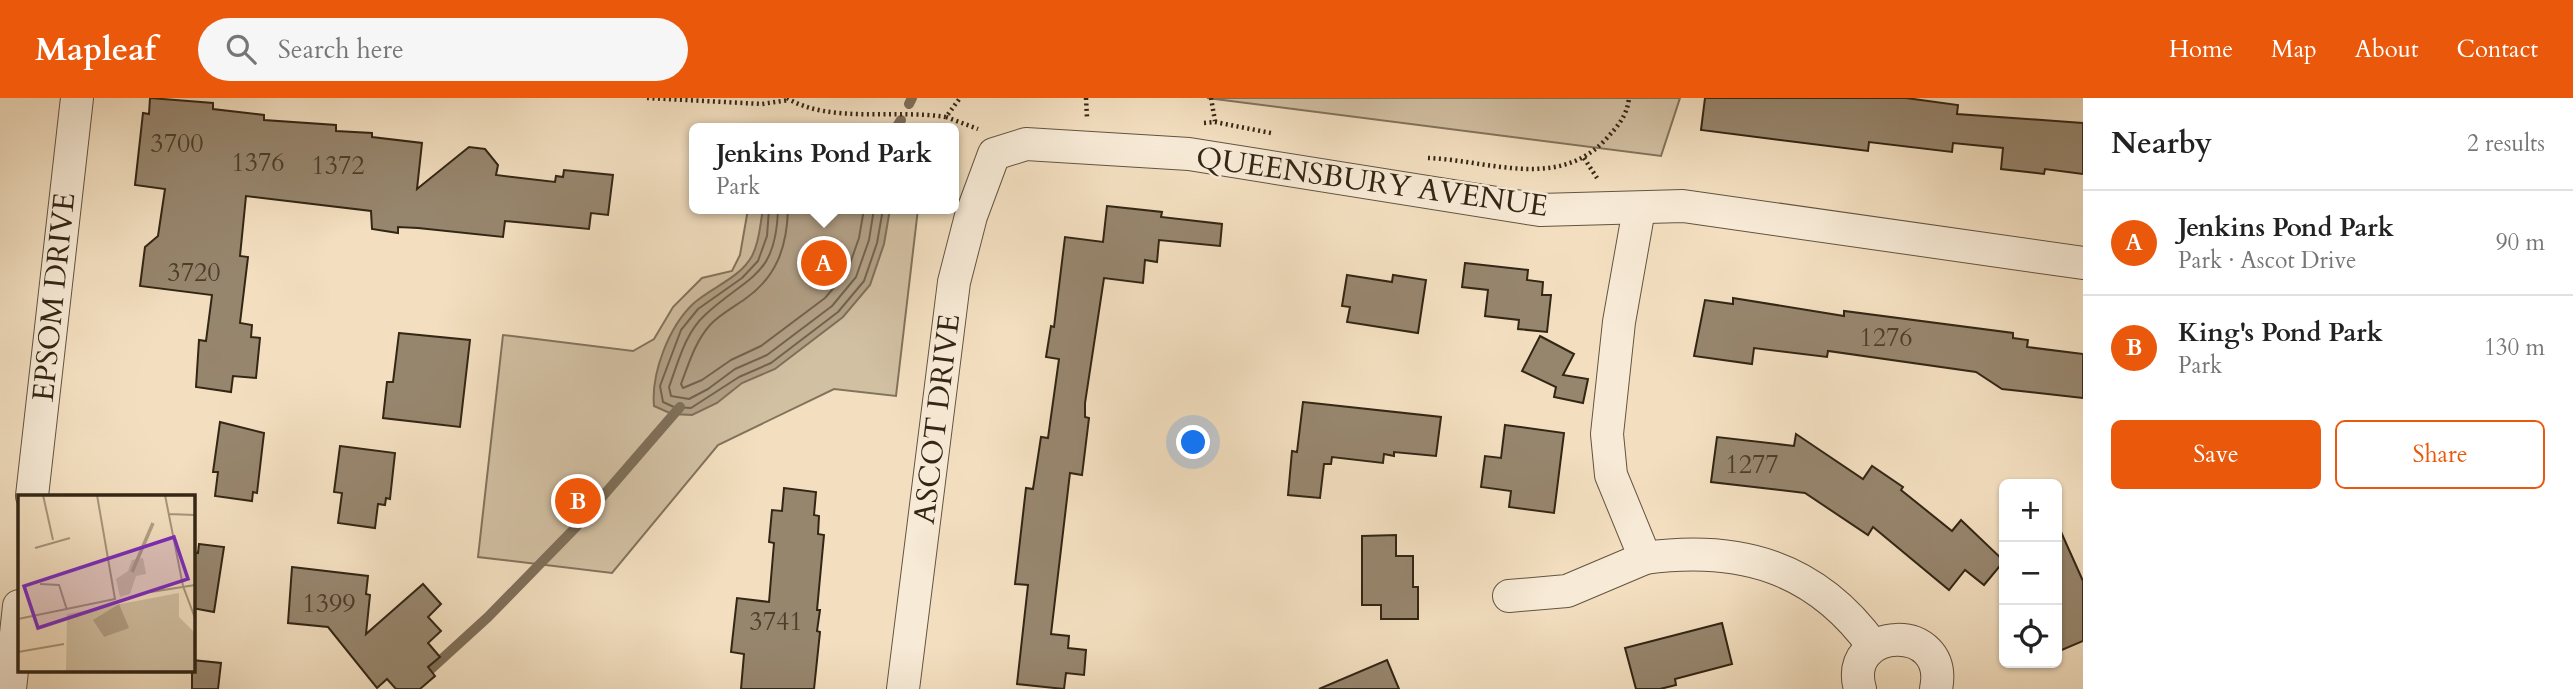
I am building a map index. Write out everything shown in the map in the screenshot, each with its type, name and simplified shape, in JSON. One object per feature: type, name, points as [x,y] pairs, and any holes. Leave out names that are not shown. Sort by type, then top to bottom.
[{"type":"street","name":"EPSOM DRIVE","points":[[32,495],[76,98]]},
{"type":"street","name":"QUEENSBURY AVENUE","points":[[995,155],[1026,144],[1189,154],[1540,210],[1683,206],[2083,263]]},
{"type":"street","name":"ASCOT DRIVE","points":[[903,689],[954,282],[971,216],[995,155]]},
{"type":"street","points":[[1639,209],[1626,273],[1607,434],[1611,475],[1645,558]]},
{"type":"street","points":[[1508,596],[1567,591],[1645,558],[1683,553],[1724,555],[1771,566],[1809,585],[1852,616],[1873,646]]},
{"type":"street","points":[[10,689],[18,615]]},
{"type":"street","points":[[1860,689],[1857,680],[1861,661],[1873,646],[1891,638],[1911,640],[1927,650],[1937,667],[1936,689]]},
{"type":"path","points":[[647,98],[762,104],[789,99],[812,110],[919,113],[946,117],[960,98]]},
{"type":"path","points":[[1211,98],[1214,122]]},
{"type":"path","points":[[1417,157],[1519,168],[1570,166],[1600,146],[1620,125],[1627,111],[1629,98]]},
{"type":"path","points":[[1192,124],[1214,122],[1284,136]]},
{"type":"shaded area","points":[[1207,98],[1680,98],[1661,156]]},
{"type":"shaded area","points":[[747,214],[917,214],[896,396],[834,389],[718,445],[612,573],[478,557],[503,335],[633,351],[654,339],[673,307],[702,278],[732,271],[740,255]]},
{"type":"water","points":[[762,214],[889,214],[884,244],[870,285],[843,317],[775,369],[742,383],[717,403],[692,415],[672,414],[654,406],[655,379],[677,324],[701,297],[747,264],[757,244]]},
{"type":"building","points":[[150,98],[213,103],[213,109],[264,115],[264,120],[336,125],[336,131],[372,133],[372,137],[422,143],[417,189],[469,147],[485,149],[498,165],[496,175],[555,182],[556,176],[563,177],[564,170],[613,175],[608,215],[591,213],[589,229],[505,221],[503,237],[398,227],[398,233],[372,229],[371,211],[246,196],[240,256],[248,257],[240,323],[252,325],[251,337],[260,338],[256,378],[233,376],[231,392],[196,387],[199,340],[206,341],[212,295],[140,286],[145,247],[158,236],[165,189],[135,185],[143,113],[149,114]]},
{"type":"building","points":[[1705,98],[1906,98],[1958,105],[1957,114],[2083,123],[2083,174],[2045,169],[2044,174],[2001,169],[2003,148],[1953,143],[1952,152],[1869,142],[1868,151],[1701,130]]},
{"type":"building","points":[[1107,206],[1162,212],[1161,217],[1222,224],[1220,246],[1159,240],[1157,262],[1145,260],[1143,283],[1104,278],[1085,403],[1085,417],[1089,418],[1082,475],[1070,473],[1051,634],[1069,636],[1068,648],[1086,650],[1084,675],[1066,673],[1064,689],[1017,684],[1028,585],[1015,584],[1026,488],[1033,489],[1041,437],[1048,438],[1059,359],[1046,357],[1051,326],[1054,327],[1065,237],[1103,242]]},
{"type":"building","points":[[1465,263],[1528,270],[1527,280],[1543,282],[1542,295],[1551,295],[1547,332],[1518,329],[1519,320],[1485,316],[1488,290],[1462,287]]},
{"type":"building","points":[[1347,275],[1392,282],[1393,275],[1426,280],[1418,333],[1347,322],[1350,307],[1342,306]]},
{"type":"building","points":[[1733,298],[1844,316],[1844,311],[2013,333],[2013,338],[2028,340],[2027,347],[2083,354],[2083,398],[2002,389],[1976,372],[1828,351],[1827,357],[1754,348],[1752,364],[1694,356],[1705,300],[1733,304]]},
{"type":"building","points":[[399,333],[470,340],[460,427],[383,418],[387,382],[393,382]]},
{"type":"building","points":[[1540,336],[1574,354],[1563,375],[1588,379],[1583,403],[1554,397],[1556,387],[1522,371]]},
{"type":"building","points":[[1303,402],[1441,417],[1436,456],[1394,452],[1394,456],[1384,454],[1383,463],[1332,457],[1331,464],[1324,464],[1320,498],[1288,495],[1292,451],[1297,452]]},
{"type":"building","points":[[220,422],[264,433],[257,493],[253,492],[252,501],[215,496],[218,472],[213,472]]},
{"type":"building","points":[[1505,425],[1564,433],[1554,513],[1509,507],[1511,491],[1481,487],[1485,456],[1501,458]]},
{"type":"building","points":[[1796,434],[1863,479],[1872,466],[1903,487],[1901,490],[1952,531],[1961,520],[1999,556],[1999,567],[1984,585],[1965,570],[1949,590],[1873,527],[1868,535],[1805,493],[1711,482],[1717,437],[1794,446]]},
{"type":"building","points":[[340,446],[395,453],[390,499],[386,498],[385,505],[378,504],[375,528],[338,523],[342,493],[334,492]]},
{"type":"building","points":[[784,488],[816,492],[814,515],[819,516],[818,534],[824,535],[817,610],[820,610],[817,631],[820,632],[814,689],[741,689],[744,654],[731,652],[737,598],[769,602],[774,543],[769,542],[772,510],[782,511]]},
{"type":"building","points":[[2062,534],[2083,581],[2083,641],[2062,650]]},
{"type":"building","points":[[1396,535],[1396,556],[1413,556],[1413,587],[1418,587],[1418,619],[1381,619],[1381,605],[1362,605],[1362,536]]},
{"type":"building","points":[[199,544],[224,547],[214,612],[194,608],[194,552],[198,553]]},
{"type":"building","points":[[292,567],[368,576],[366,594],[370,595],[366,634],[423,584],[441,604],[428,617],[441,631],[428,643],[440,657],[428,667],[435,676],[420,689],[396,689],[387,679],[377,688],[328,627],[288,623]]},
{"type":"building","points":[[1722,623],[1732,664],[1675,679],[1676,685],[1660,689],[1636,689],[1625,648]]},
{"type":"building","points":[[194,660],[221,663],[218,689],[192,689]]},
{"type":"building","points":[[1387,660],[1399,689],[1319,689]]},
{"type":"waterway","points":[[909,104],[912,98]]},
{"type":"waterway","points":[[409,689],[488,617],[576,527],[680,407]]},
{"type":"place","name":"Jenkins Pond Park","points":[[824,263]]},
{"type":"place","name":"King's Pond Park","points":[[578,501]]}]
